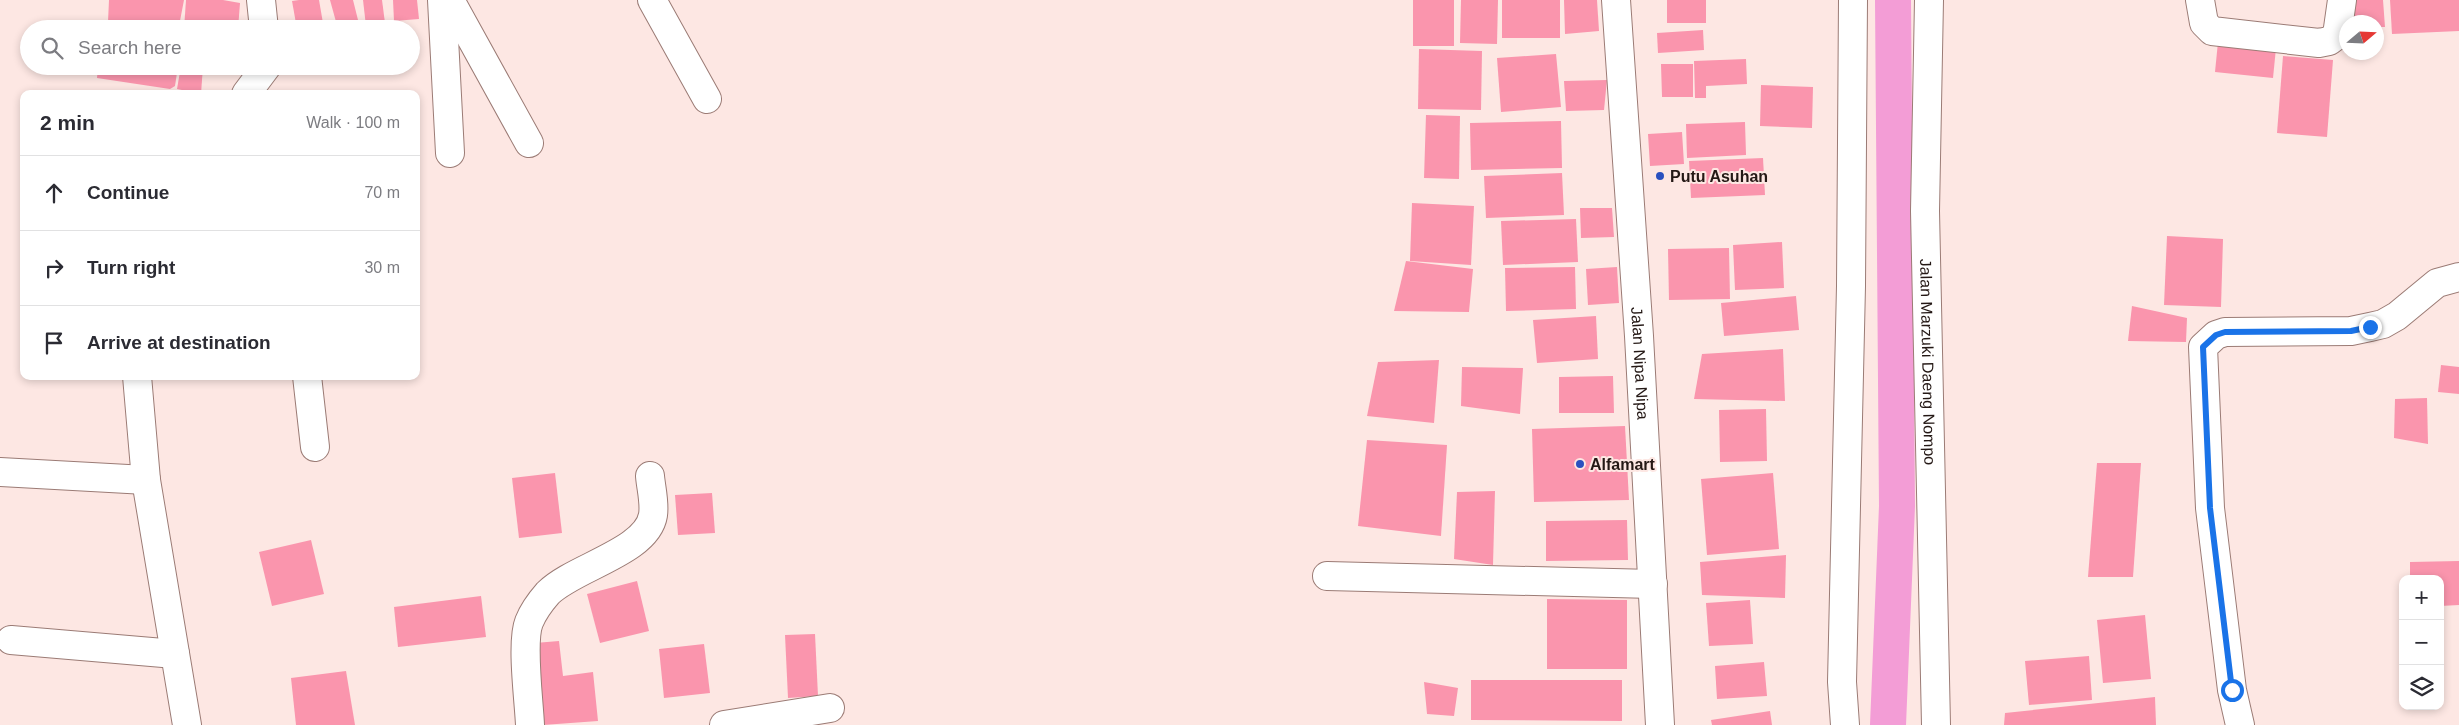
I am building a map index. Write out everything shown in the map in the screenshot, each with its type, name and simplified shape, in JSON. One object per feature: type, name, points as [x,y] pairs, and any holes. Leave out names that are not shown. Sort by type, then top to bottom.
[{"type":"street","points":[[261,0],[263,20]]},
{"type":"street","points":[[442,0],[450,153]]},
{"type":"street","points":[[450,0],[529,143]]},
{"type":"street","points":[[652,0],[707,99]]},
{"type":"street","name":"Jalan Nipa Nipa","points":[[1616,0],[1639,336],[1660,725]]},
{"type":"street","points":[[1845,725],[1842,682],[1851,286],[1853,0]]},
{"type":"street","name":"Jalan Marzuki Daeng Nompo","points":[[1929,0],[1925,211],[1936,725]]},
{"type":"street","points":[[2200,0],[2204,23],[2212,31],[2319,43],[2337,35],[2342,0]]},
{"type":"street","points":[[249,90],[261,75]]},
{"type":"street","points":[[269,75],[271,90]]},
{"type":"street","points":[[2240,725],[2232,690],[2210,508],[2203,347],[2216,335],[2225,332],[2351,331],[2383,324],[2411,305],[2437,283],[2459,276]]},
{"type":"street","points":[[137,380],[146,480],[188,725]]},
{"type":"street","points":[[307,380],[315,447]]},
{"type":"street","points":[[0,472],[146,480]]},
{"type":"street","points":[[530,725],[526,642],[528,624],[548,593],[574,575],[626,547],[646,532],[653,514],[650,476]]},
{"type":"street","points":[[1327,576],[1653,584]]},
{"type":"street","points":[[11,640],[175,654]]},
{"type":"street","points":[[724,725],[830,708]]},
{"type":"building","points":[[109,0],[184,0],[180,20],[108,20]]},
{"type":"building","points":[[186,0],[223,0],[240,3],[239,20],[185,20]]},
{"type":"building","points":[[319,0],[322,20],[295,20],[292,1]]},
{"type":"building","points":[[330,0],[353,0],[358,20],[336,20]]},
{"type":"building","points":[[363,0],[382,0],[385,20],[365,20]]},
{"type":"building","points":[[393,0],[417,0],[419,19],[394,20]]},
{"type":"building","points":[[1413,0],[1454,0],[1454,46],[1413,46]]},
{"type":"building","points":[[1461,0],[1498,0],[1497,44],[1460,43]]},
{"type":"building","points":[[1502,0],[1560,0],[1560,38],[1502,38]]},
{"type":"building","points":[[1564,0],[1597,0],[1599,31],[1565,34]]},
{"type":"building","points":[[1667,0],[1706,0],[1706,23],[1667,23]]},
{"type":"building","points":[[2351,0],[2383,0],[2385,27],[2384,15],[2352,15]]},
{"type":"building","points":[[2390,0],[2459,0],[2459,31],[2392,34]]},
{"type":"building","points":[[1703,30],[1704,50],[1658,53],[1657,33]]},
{"type":"building","points":[[2218,42],[2276,48],[2273,78],[2215,72]]},
{"type":"building","points":[[1419,49],[1482,51],[1481,110],[1418,109]]},
{"type":"building","points":[[1556,54],[1561,107],[1501,112],[1497,58]]},
{"type":"building","points":[[2283,56],[2333,60],[2327,137],[2277,133]]},
{"type":"building","points":[[1746,59],[1747,84],[1706,86],[1706,98],[1695,98],[1694,61]]},
{"type":"building","points":[[1661,64],[1693,64],[1693,97],[1662,97]]},
{"type":"building","points":[[97,75],[177,75],[175,86],[170,89],[97,78]]},
{"type":"building","points":[[179,75],[202,75],[201,90],[177,89]]},
{"type":"building","points":[[1607,80],[1604,110],[1566,111],[1564,81]]},
{"type":"building","points":[[1761,85],[1813,87],[1812,128],[1760,126]]},
{"type":"building","points":[[1426,115],[1460,116],[1459,179],[1424,178]]},
{"type":"building","points":[[1561,121],[1562,168],[1471,170],[1470,123]]},
{"type":"building","points":[[1745,122],[1746,155],[1687,158],[1686,124]]},
{"type":"building","points":[[1682,132],[1684,164],[1650,166],[1648,134]]},
{"type":"building","points":[[1763,158],[1765,195],[1691,198],[1689,161]]},
{"type":"building","points":[[1562,173],[1564,215],[1486,218],[1484,176]]},
{"type":"building","points":[[1412,203],[1474,206],[1471,265],[1410,261]]},
{"type":"building","points":[[1580,208],[1612,208],[1614,237],[1581,238]]},
{"type":"building","points":[[1576,219],[1578,262],[1503,265],[1501,221]]},
{"type":"building","points":[[2167,236],[2223,239],[2221,307],[2164,305]]},
{"type":"building","points":[[1782,242],[1784,288],[1735,290],[1733,245]]},
{"type":"building","points":[[1729,248],[1730,299],[1669,300],[1668,249]]},
{"type":"building","points":[[1406,261],[1473,269],[1469,312],[1394,311]]},
{"type":"building","points":[[1575,267],[1576,309],[1506,311],[1505,268]]},
{"type":"building","points":[[1617,267],[1619,303],[1588,305],[1586,269]]},
{"type":"building","points":[[1796,296],[1799,330],[1724,336],[1721,303]]},
{"type":"building","points":[[2132,306],[2187,318],[2186,342],[2128,341]]},
{"type":"building","points":[[1596,316],[1598,359],[1537,363],[1533,320]]},
{"type":"building","points":[[1783,349],[1785,401],[1694,399],[1702,354]]},
{"type":"building","points":[[1439,360],[1434,423],[1367,416],[1378,362]]},
{"type":"building","points":[[2441,365],[2459,367],[2459,394],[2438,392]]},
{"type":"building","points":[[1462,367],[1523,368],[1520,414],[1461,406]]},
{"type":"building","points":[[1613,376],[1614,413],[1559,413],[1559,377]]},
{"type":"building","points":[[2427,398],[2428,444],[2394,438],[2395,399]]},
{"type":"building","points":[[1766,409],[1767,461],[1720,462],[1719,410]]},
{"type":"building","name":"Alfamart","points":[[1625,426],[1629,500],[1534,502],[1532,429]]},
{"type":"building","points":[[1367,440],[1447,445],[1441,536],[1358,526]]},
{"type":"building","points":[[2097,463],[2141,463],[2133,577],[2088,577]]},
{"type":"building","points":[[555,473],[562,533],[519,538],[512,478]]},
{"type":"building","points":[[1773,473],[1779,549],[1707,555],[1701,479]]},
{"type":"building","points":[[1495,491],[1493,565],[1454,559],[1457,492]]},
{"type":"building","points":[[712,493],[715,533],[678,535],[675,495]]},
{"type":"building","points":[[1627,520],[1628,560],[1546,561],[1546,521]]},
{"type":"building","points":[[311,540],[324,594],[272,606],[259,552]]},
{"type":"building","points":[[1786,555],[1785,598],[1702,595],[1700,562]]},
{"type":"building","points":[[2459,561],[2459,605],[2444,606],[2444,575],[2410,575],[2410,562]]},
{"type":"building","points":[[637,581],[649,631],[600,643],[587,594]]},
{"type":"building","points":[[481,596],[486,637],[398,647],[394,607]]},
{"type":"building","points":[[1547,599],[1627,600],[1627,669],[1547,669]]},
{"type":"building","points":[[1750,600],[1753,644],[1709,646],[1706,603]]},
{"type":"building","points":[[2145,615],[2151,679],[2103,683],[2097,620]]},
{"type":"building","points":[[815,634],[818,696],[788,698],[785,635]]},
{"type":"building","points":[[559,641],[563,676],[593,672],[598,721],[543,725],[535,643]]},
{"type":"building","points":[[704,644],[710,693],[664,698],[659,649]]},
{"type":"building","points":[[2089,656],[2092,700],[2029,705],[2025,661]]},
{"type":"building","points":[[1764,662],[1767,696],[1717,699],[1715,666]]},
{"type":"building","points":[[346,671],[355,725],[296,725],[291,678]]},
{"type":"building","points":[[1471,680],[1622,680],[1622,721],[1471,720]]},
{"type":"building","points":[[1424,682],[1458,688],[1454,716],[1427,714]]},
{"type":"building","points":[[2155,697],[2156,725],[2004,725],[2005,713]]},
{"type":"building","points":[[1770,711],[1772,725],[1712,725],[1711,720]]},
{"type":"waterway","points":[[1888,725],[1897,506],[1893,0]]},
{"type":"place","name":"Putu Asuhan","points":[[1660,176]]},
{"type":"place","name":"Alfamart","points":[[1580,464]]},
{"type":"route","points":[[2232,690],[2210,508],[2203,347],[2216,335],[2225,332],[2351,331],[2370,327]]}]
